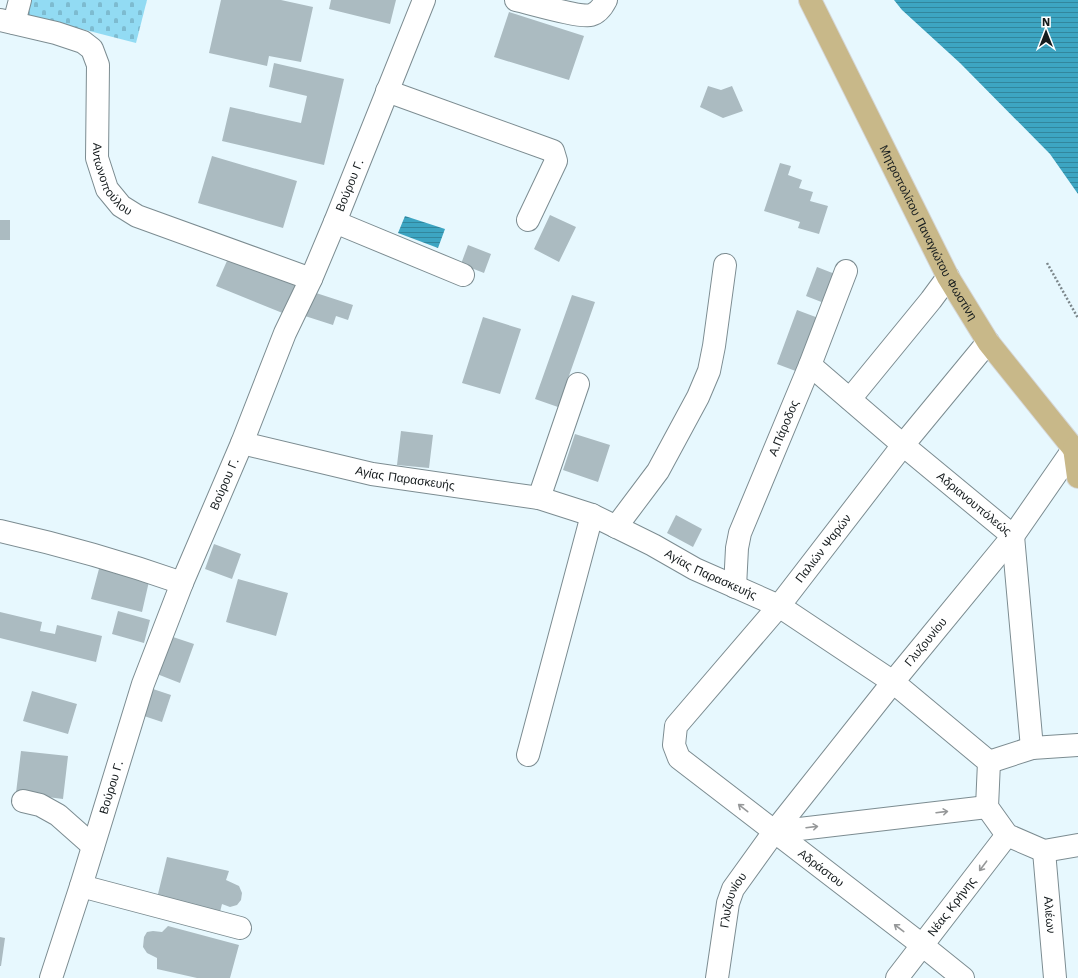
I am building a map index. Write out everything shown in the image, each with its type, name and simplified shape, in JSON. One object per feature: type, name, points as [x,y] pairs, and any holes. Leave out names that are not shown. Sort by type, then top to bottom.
[{"type":"main road","name":"Μητροπολίτου Παναγιώτου Φωστίνη","points":[[810,0],[948,277],[988,342],[1076,451]]},
{"type":"main road","points":[[1076,451],[1078,477]]},
{"type":"street","points":[[7,22],[20,0]]},
{"type":"street","name":"Βούρου Γ.","points":[[51,978],[143,684],[182,583],[242,443],[285,333],[311,279],[335,222],[424,0]]},
{"type":"street","points":[[516,0],[578,15],[590,16],[598,12],[606,0]]},
{"type":"street","name":"Αντωνοπούλου","points":[[7,22],[83,42],[92,49],[98,65],[97,158],[106,189],[121,206],[137,216],[311,279]]},
{"type":"street","points":[[387,91],[553,151],[556,161],[528,220]]},
{"type":"street","points":[[335,222],[463,275]]},
{"type":"street","points":[[616,527],[658,471],[698,397],[708,371],[714,346],[725,265]]},
{"type":"street","name":"Α.Πάροδος","points":[[735,587],[737,548],[740,534],[810,365],[846,271]]},
{"type":"street","points":[[850,399],[932,300],[948,277]]},
{"type":"street","name":"Παλιών Ψαρών","points":[[679,758],[674,745],[676,726],[779,606],[903,446],[988,342]]},
{"type":"street","name":"Αδριανουπόλεώς","points":[[810,365],[903,446],[1013,536],[1032,748]]},
{"type":"street","points":[[538,498],[578,384]]},
{"type":"street","name":"Αγίας Παρασκευής","points":[[242,443],[372,474],[538,498],[592,515],[653,545],[695,569],[779,606],[893,682],[989,762]]},
{"type":"street","name":"Γλυζουνίου","points":[[719,977],[728,903],[733,888],[774,832],[893,682],[1013,536],[1076,451]]},
{"type":"street","points":[[528,755],[592,515]]},
{"type":"street","points":[[0,531],[128,564],[182,583]]},
{"type":"street","points":[[1078,745],[1032,748],[989,762],[987,807],[1007,835],[1044,851],[1078,845]]},
{"type":"street","name":"Αδράστου","points":[[679,758],[963,978]]},
{"type":"street","points":[[23,801],[40,805],[58,815],[93,846]]},
{"type":"street","points":[[774,832],[987,807]]},
{"type":"street","name":"Νέας Κρήνης","points":[[898,978],[1007,835]]},
{"type":"street","name":"Αλιέων","points":[[1044,851],[1055,978]]},
{"type":"street","points":[[81,886],[240,928]]},
{"type":"path","points":[[1047,263],[1078,318]]},
{"type":"green space","points":[[31,0],[147,0],[136,43],[27,15]]},
{"type":"shaded area","points":[[894,0],[1078,0],[1078,194],[1050,154],[960,63],[902,10]]},
{"type":"shaded area","points":[[405,216],[445,229],[438,248],[398,233]]},
{"type":"building","points":[[221,0],[281,0],[313,7],[301,62],[269,56],[267,66],[209,53]]},
{"type":"building","points":[[331,0],[396,0],[390,24],[329,9]]},
{"type":"building","points":[[509,12],[584,36],[569,80],[494,57]]},
{"type":"building","points":[[274,63],[344,79],[324,165],[222,141],[230,107],[301,123],[307,96],[269,87]]},
{"type":"building","points":[[708,86],[721,90],[732,86],[743,111],[723,118],[700,107]]},
{"type":"building","points":[[212,156],[297,181],[283,228],[198,203]]},
{"type":"building","points":[[780,163],[791,166],[788,175],[802,180],[799,188],[813,192],[810,201],[828,206],[819,234],[798,228],[800,222],[764,211]]},
{"type":"building","points":[[550,215],[576,227],[559,262],[534,249]]},
{"type":"building","points":[[0,220],[10,220],[10,240],[0,240]]},
{"type":"building","points":[[468,245],[491,254],[484,273],[461,264]]},
{"type":"building","points":[[230,254],[297,283],[285,314],[216,286]]},
{"type":"building","points":[[817,267],[835,274],[824,303],[806,296]]},
{"type":"building","points":[[313,292],[353,305],[348,320],[336,316],[333,325],[305,316]]},
{"type":"building","points":[[572,295],[595,302],[558,407],[535,399]]},
{"type":"building","points":[[797,310],[821,319],[801,373],[777,364]]},
{"type":"building","points":[[483,317],[521,329],[500,394],[462,383]]},
{"type":"building","points":[[401,431],[433,435],[429,468],[397,465]]},
{"type":"building","points":[[575,434],[610,445],[598,482],[563,470]]},
{"type":"building","points":[[676,515],[702,529],[693,547],[667,533]]},
{"type":"building","points":[[214,544],[241,554],[232,579],[205,569]]},
{"type":"building","points":[[100,565],[150,577],[142,612],[91,599]]},
{"type":"building","points":[[238,579],[288,593],[276,636],[226,622]]},
{"type":"building","points":[[118,611],[150,620],[144,643],[112,634]]},
{"type":"building","points":[[0,612],[42,622],[40,631],[55,634],[57,625],[102,636],[96,662],[0,638]]},
{"type":"building","points":[[170,636],[194,644],[180,683],[157,674]]},
{"type":"building","points":[[153,689],[171,695],[162,722],[144,716]]},
{"type":"building","points":[[32,691],[77,704],[68,734],[23,721]]},
{"type":"building","points":[[21,751],[68,756],[63,799],[16,793]]},
{"type":"building","points":[[167,857],[229,871],[226,880],[239,886],[242,893],[241,900],[237,905],[230,907],[222,904],[220,912],[157,898]]},
{"type":"building","points":[[168,926],[239,945],[230,978],[197,978],[157,969],[157,958],[147,953],[143,947],[144,937],[147,932],[162,932]]},
{"type":"building","points":[[0,937],[5,938],[1,966],[0,966]]}]
